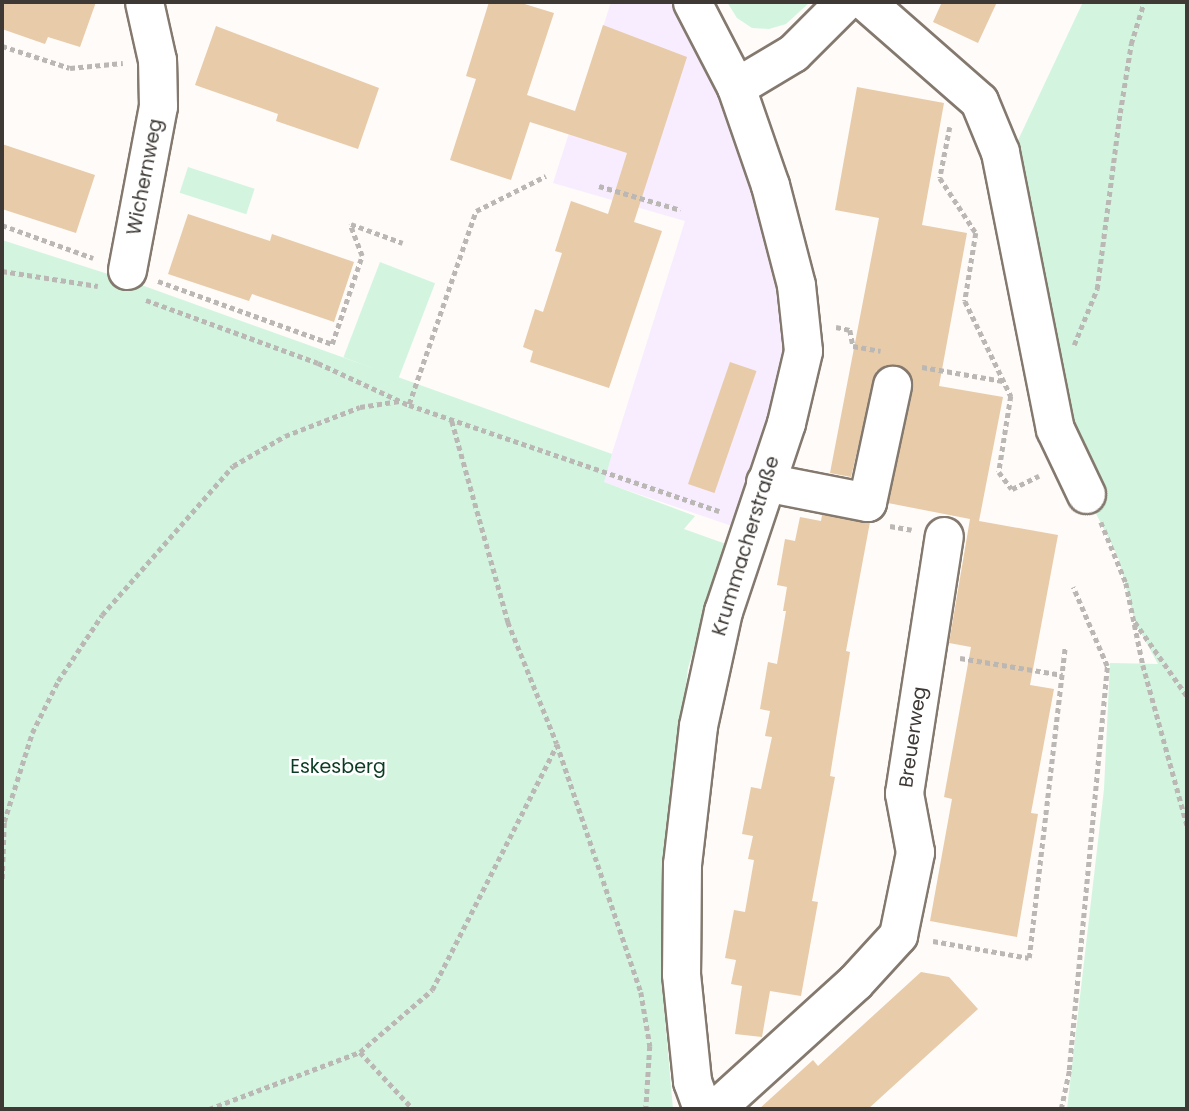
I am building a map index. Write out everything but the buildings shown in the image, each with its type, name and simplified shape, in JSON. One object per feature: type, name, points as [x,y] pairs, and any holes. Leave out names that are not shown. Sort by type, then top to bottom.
[{"type":"street","name":"Wichernweg","points":[[124,285],[157,121],[157,60],[144,2]]},
{"type":"street","name":"Krummacherstraße","points":[[692,2],[736,87],[770,185],[801,320],[798,383],[723,611],[698,726],[682,864],[681,974],[692,1081],[702,1109]]},
{"type":"street","points":[[736,87],[793,53],[844,2]]},
{"type":"street","points":[[866,2],[964,84],[979,100],[1000,152],[1055,429],[1086,494]]},
{"type":"street","points":[[765,482],[867,502],[892,384]]},
{"type":"street","name":"Breuerweg","points":[[898,935],[915,852],[904,793],[944,536]]},
{"type":"street","points":[[715,1109],[855,982],[898,935]]},
{"type":"path","points":[[1046,384],[1077,340],[1094,305],[1131,44],[1144,2]]},
{"type":"path","points":[[2,46],[70,68],[157,60]]},
{"type":"path","points":[[964,84],[956,94],[940,178],[976,233],[965,301],[1011,396],[999,472],[1012,489],[1070,461]]},
{"type":"path","points":[[409,405],[476,211],[545,176]]},
{"type":"path","points":[[599,186],[681,210]]},
{"type":"path","points":[[2,271],[124,285],[332,344],[362,256],[350,224],[403,243]]},
{"type":"path","points":[[2,225],[124,285],[318,363],[409,405],[751,523]]},
{"type":"path","points":[[2,879],[4,822],[32,733],[58,681],[102,615],[233,466],[285,436],[360,407],[400,401]]},
{"type":"path","points":[[452,420],[508,622],[557,744],[641,992],[650,1046],[646,1109]]},
{"type":"path","points":[[1086,494],[1118,557],[1187,825]]},
{"type":"path","points":[[867,502],[870,523],[944,536]]},
{"type":"path","points":[[1060,1109],[1069,1070],[1107,666],[1073,587]]},
{"type":"path","points":[[1135,622],[1187,696]]},
{"type":"path","points":[[898,935],[1028,958],[1065,647]]},
{"type":"path","points":[[925,652],[1063,675]]},
{"type":"path","points":[[209,1109],[360,1052],[432,990],[557,744]]},
{"type":"path","points":[[360,1052],[413,1109]]},
{"type":"shaded area","points":[[611,2],[671,2],[719,92],[745,158],[778,281],[784,359],[769,422],[732,526],[603,482],[685,221],[553,183]]},
{"type":"green space","points":[[727,2],[810,2],[786,24],[769,29],[752,28],[737,18]]},
{"type":"green space","points":[[1083,2],[1187,2],[1187,1109],[1067,1109],[1104,789],[1110,663],[1158,664],[1135,622],[1118,557],[1086,494],[1012,153]]},
{"type":"green space","points":[[188,167],[255,189],[246,214],[180,193]]},
{"type":"green space","name":"Eskesberg","points":[[2,240],[133,282],[612,454],[604,482],[695,516],[684,529],[726,544],[688,668],[668,833],[663,995],[673,1109],[2,1109]]},
{"type":"green space","points":[[380,262],[435,283],[399,378],[343,357]]}]
